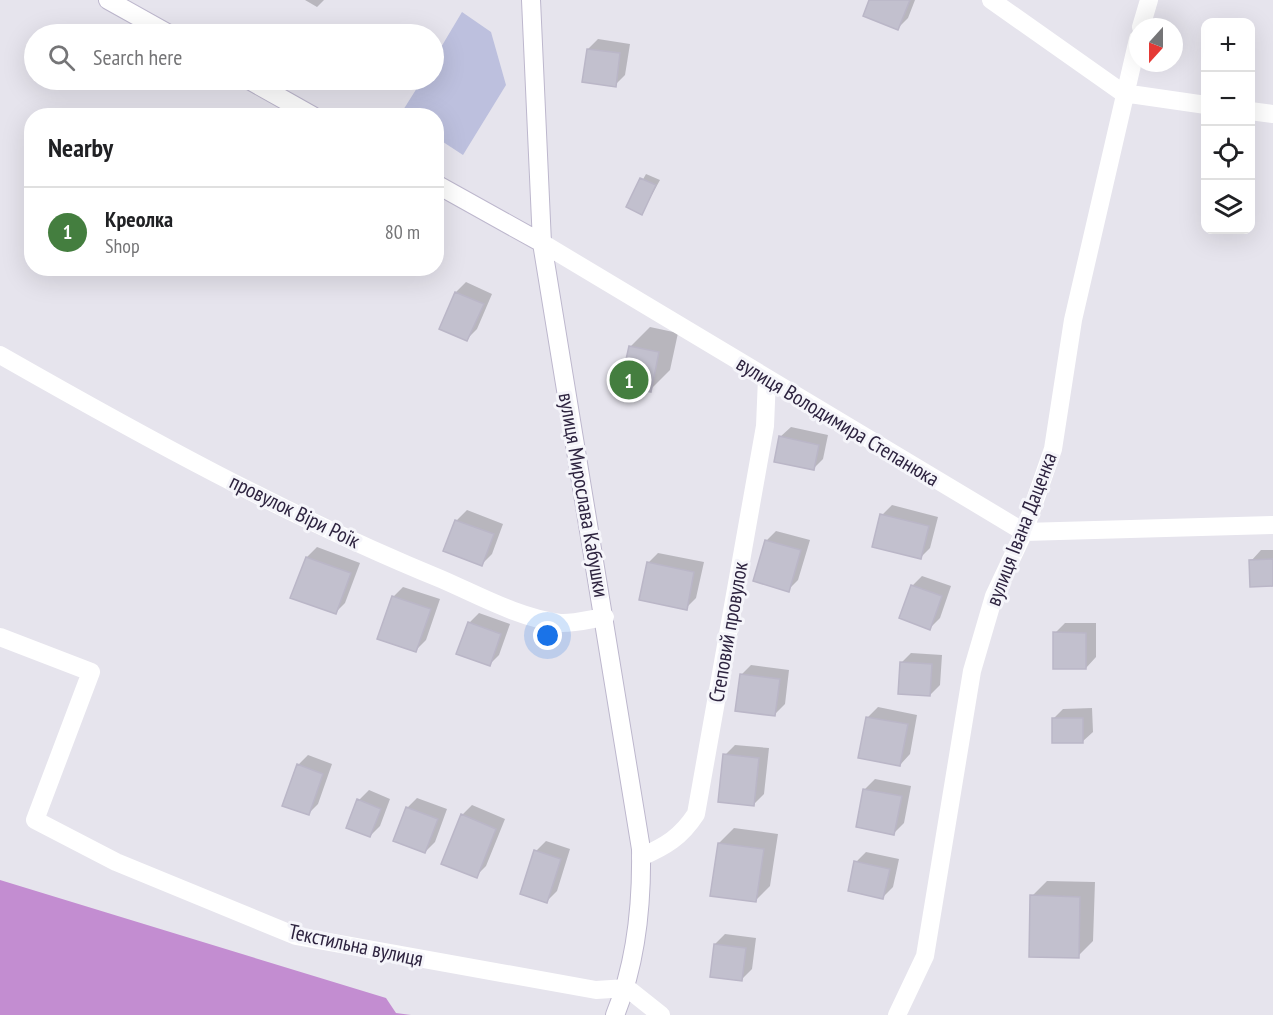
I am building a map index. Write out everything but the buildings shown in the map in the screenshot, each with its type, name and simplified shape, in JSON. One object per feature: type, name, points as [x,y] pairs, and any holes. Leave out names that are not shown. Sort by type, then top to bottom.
[{"type":"street","points":[[108,0],[151,24]]},
{"type":"street","name":"вулиця Мирослава Кабушки","points":[[531,0],[542,243],[605,617],[641,857],[641,888],[627,988],[615,1015]]},
{"type":"street","points":[[991,0],[1123,93],[1201,104]]},
{"type":"street","points":[[1144,18],[1149,0]]},
{"type":"street","name":"вулиця Івана Даценка","points":[[897,1015],[925,956],[972,671],[994,596],[1024,532],[1053,449],[1073,320],[1129,71]]},
{"type":"street","points":[[267,90],[299,108]]},
{"type":"street","points":[[1255,112],[1273,114]]},
{"type":"street","name":"вулиця Володимира Степанюка","points":[[444,188],[542,243],[1024,532]]},
{"type":"street","name":"провулок Віри Роїк","points":[[0,355],[70,395],[266,498],[406,565],[523,613],[552,621],[561,623],[605,617]]},
{"type":"street","name":"Степовий провулок","points":[[641,857],[669,845],[684,833],[696,814],[765,426],[767,378]]},
{"type":"street","points":[[1024,532],[1273,525]]},
{"type":"street","name":"Текстильна вулиця","points":[[0,638],[91,672],[35,820],[116,862],[296,936],[596,990],[627,988]]},
{"type":"street","points":[[627,988],[661,1015]]},
{"type":"shaded area","points":[[462,12],[491,32],[506,85],[463,155],[444,143],[444,108],[404,108],[416,90],[444,90],[444,42]]},
{"type":"shaded area","points":[[0,880],[386,998],[396,1013],[411,1015],[0,1015]]},
{"type":"place","name":"Креолка","points":[[629,380]]}]
